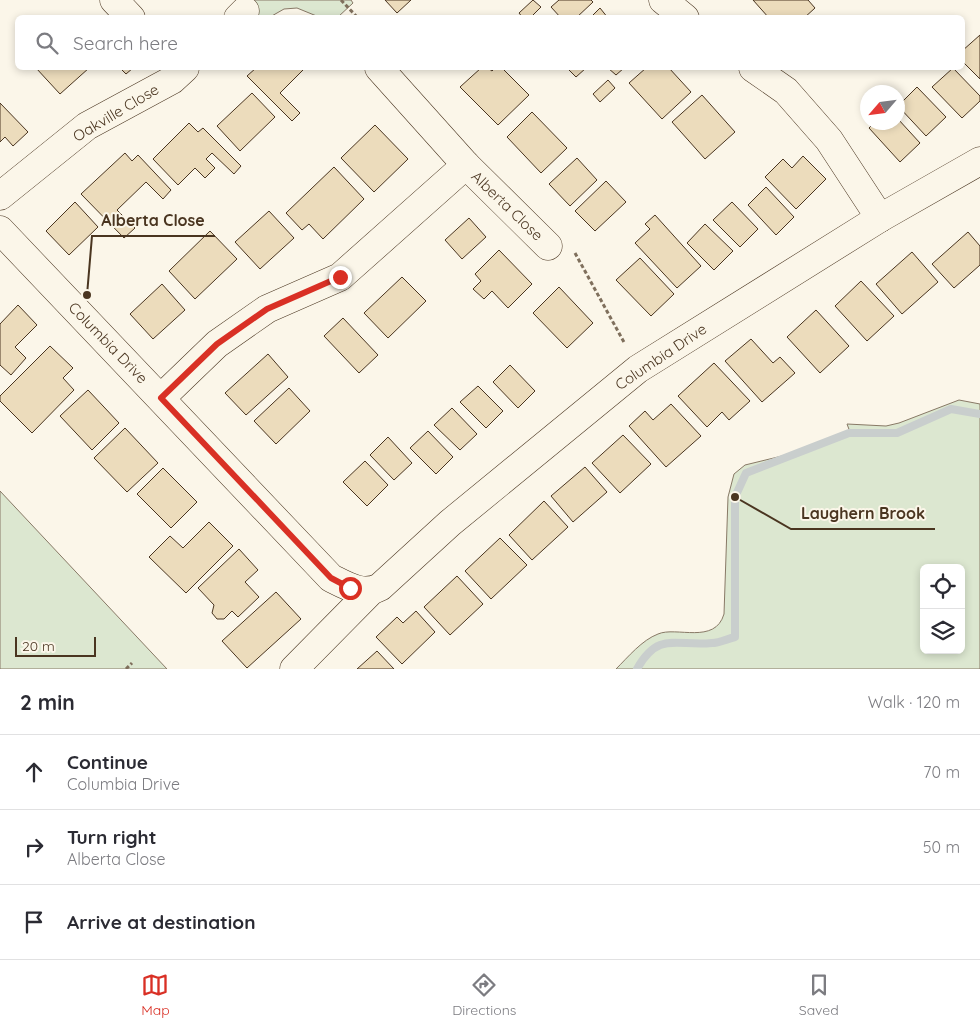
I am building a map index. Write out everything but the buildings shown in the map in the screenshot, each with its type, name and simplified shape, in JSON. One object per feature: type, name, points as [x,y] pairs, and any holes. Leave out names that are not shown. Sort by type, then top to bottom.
[{"type":"street","points":[[114,0],[128,15]]},
{"type":"street","points":[[663,0],[680,15]]},
{"type":"street","name":"Oakville Close","points":[[0,196],[88,126],[172,80],[182,70]]},
{"type":"street","name":"Alberta Close","points":[[381,70],[466,165],[548,246]]},
{"type":"street","points":[[756,70],[786,91],[829,140],[880,218]]},
{"type":"street","name":"Columbia Drive","points":[[294,669],[370,592],[380,587],[450,523],[638,369],[880,218],[980,161]]},
{"type":"street","name":"Alberta Close","points":[[161,398],[217,344],[267,309],[340,277],[466,165]]},
{"type":"street","name":"Columbia Drive","points":[[0,230],[331,578],[350,588],[370,592]]},
{"type":"path","points":[[341,0],[355,15]]},
{"type":"path","points":[[548,246],[568,241],[638,369]]},
{"type":"path","points":[[126,669],[132,663]]},
{"type":"green space","points":[[244,0],[351,0],[353,3],[340,15],[314,15],[297,8],[284,9],[274,15],[258,15]]},
{"type":"green space","points":[[959,400],[980,404],[980,669],[616,669],[630,654],[658,634],[666,632],[704,632],[712,629],[719,623],[724,614],[728,497],[734,474],[745,465],[782,456],[850,432],[847,424],[886,426],[899,423]]},
{"type":"green space","points":[[0,491],[167,669],[0,669]]},
{"type":"waterway","points":[[637,669],[645,657],[653,649],[661,645],[670,643],[715,643],[735,637],[735,497],[746,473],[849,433],[897,433],[951,409],[980,414]]},
{"type":"place","name":"Alberta Close","points":[[87,295]]},
{"type":"place","name":"Laughern Brook","points":[[735,497]]},
{"type":"route","points":[[340,277],[267,309],[217,344],[161,398],[331,578],[350,588]]}]
